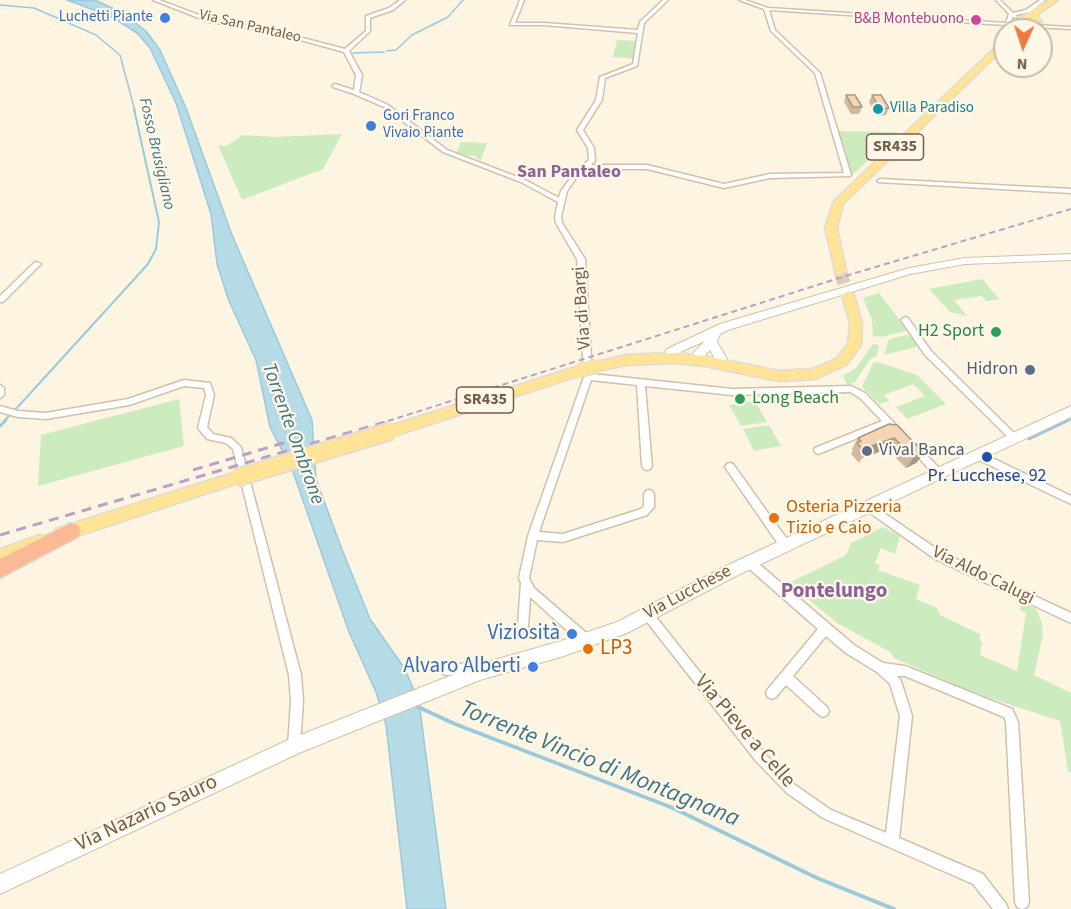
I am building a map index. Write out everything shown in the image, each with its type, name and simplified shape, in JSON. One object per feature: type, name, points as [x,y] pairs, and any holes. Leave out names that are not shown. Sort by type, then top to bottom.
[{"type":"highway","points":[[0,569],[71,531]]},
{"type":"main road","points":[[1031,18],[1054,0]]},
{"type":"main road","name":"SR435","points":[[840,271],[831,228],[838,203],[993,54]]},
{"type":"main road","name":"SR435","points":[[0,556],[236,478],[584,374],[602,364],[636,353],[695,352],[765,374],[810,375],[843,360],[854,345],[856,334],[848,295]]},
{"type":"main road","points":[[602,364],[695,352],[765,374]]},
{"type":"street","name":"Via San Pantaleo","points":[[155,0],[211,21],[268,30],[346,51]]},
{"type":"street","points":[[356,93],[359,75],[346,51],[368,31],[368,17],[392,9],[403,0]]},
{"type":"street","points":[[522,0],[512,24],[544,24],[640,32]]},
{"type":"street","points":[[334,86],[386,106],[445,151],[523,181],[560,201],[575,176],[592,161],[592,152],[581,134],[581,128],[591,115],[598,100],[603,77],[635,65],[643,21],[666,0]]},
{"type":"street","points":[[741,0],[766,9],[1006,24],[1012,16]]},
{"type":"street","points":[[998,0],[1012,16],[1020,18]]},
{"type":"street","points":[[1030,18],[1043,0]]},
{"type":"street","points":[[585,167],[646,167],[727,186],[770,176],[843,177],[848,175],[817,73],[773,30],[766,9]]},
{"type":"street","points":[[1053,24],[1071,28]]},
{"type":"street","points":[[1053,27],[1071,28]]},
{"type":"street","points":[[880,180],[1071,191]]},
{"type":"street","name":"Via di Bargi","points":[[523,626],[525,567],[584,374],[581,259],[558,221],[560,201]]},
{"type":"street","points":[[695,352],[713,336],[894,274],[965,261],[1071,259]]},
{"type":"street","points":[[0,300],[37,264]]},
{"type":"street","points":[[905,320],[928,353],[1015,439]]},
{"type":"street","points":[[713,336],[721,359]]},
{"type":"street","points":[[584,374],[736,392],[851,390],[862,395],[939,474]]},
{"type":"street","points":[[641,382],[647,466]]},
{"type":"street","points":[[0,409],[18,414],[46,416],[129,402],[184,383],[207,385],[210,394],[202,428],[206,435],[228,440],[237,447],[295,675],[297,700],[294,746]]},
{"type":"street","points":[[0,388],[0,395]]},
{"type":"street","name":"Via Lucchese","points":[[294,746],[452,675],[498,666],[587,641],[648,615],[749,562],[980,456],[1071,411]]},
{"type":"street","points":[[818,450],[888,422]]},
{"type":"street","points":[[980,456],[1071,500]]},
{"type":"street","points":[[730,467],[785,545]]},
{"type":"street","points":[[533,536],[563,538],[644,512],[650,507],[649,494]]},
{"type":"street","name":"Via Aldo Calugi","points":[[869,507],[939,556],[1071,618]]},
{"type":"street","points":[[749,562],[825,629],[850,649],[881,668],[895,681],[906,716],[892,842]]},
{"type":"street","points":[[525,585],[587,641]]},
{"type":"street","name":"Via Pieve a Celle","points":[[648,615],[703,687],[779,778],[821,811],[978,879],[1001,909]]},
{"type":"street","points":[[772,693],[825,629]]},
{"type":"street","points":[[881,668],[905,671],[1002,709],[1010,716],[1022,902]]},
{"type":"street","points":[[786,677],[823,711]]},
{"type":"street","name":"Via Nazario Sauro","points":[[0,884],[294,746]]},
{"type":"green space","points":[[617,40],[635,41],[634,59],[613,57]]},
{"type":"green space","points":[[837,131],[898,132],[852,175]]},
{"type":"green space","points":[[342,134],[323,169],[242,200],[218,145],[226,146],[243,135],[274,137]]},
{"type":"green space","points":[[461,142],[487,143],[481,160],[476,156],[456,154]]},
{"type":"green space","points":[[982,279],[999,299],[986,301],[982,296],[954,300],[967,316],[950,312],[929,289]]},
{"type":"green space","points":[[879,293],[906,331],[881,337],[873,336],[872,320],[863,298]]},
{"type":"green space","points":[[906,335],[914,337],[920,346],[884,355],[889,339]]},
{"type":"green space","points":[[873,344],[879,345],[877,356],[870,359],[855,382],[847,385],[843,376],[856,368]]},
{"type":"green space","points":[[878,362],[917,375],[946,404],[907,419],[896,407],[925,396],[913,384],[884,395],[889,401],[880,404],[862,387],[873,363]]},
{"type":"green space","points":[[179,399],[184,446],[38,486],[41,435]]},
{"type":"green space","points":[[755,401],[767,422],[741,426],[729,405]]},
{"type":"green space","points":[[769,425],[781,446],[754,451],[743,429]]},
{"type":"green space","points":[[883,527],[900,536],[895,554],[881,548],[875,563],[880,565],[878,570],[920,585],[916,599],[937,608],[940,615],[980,634],[982,642],[980,655],[1017,671],[1026,613],[1020,610],[1021,601],[1036,609],[1042,623],[1043,635],[1034,675],[1071,693],[1071,773],[1068,771],[1060,721],[972,692],[894,658],[890,652],[837,623],[789,583],[846,555],[851,543]]},
{"type":"water","name":"Torrente Ombrone","points":[[67,0],[97,1],[123,13],[146,31],[160,50],[186,108],[232,235],[312,420],[316,479],[341,547],[370,619],[405,669],[419,702],[446,909],[407,909],[386,725],[376,692],[349,632],[293,472],[270,427],[256,360],[229,301],[217,264],[211,214],[176,103],[150,48],[137,33],[112,17]]},
{"type":"building","points":[[846,95],[855,95],[862,107],[853,107]]},
{"type":"building","points":[[872,95],[881,95],[889,108],[880,109]]},
{"type":"building","points":[[889,424],[897,425],[924,453],[914,457],[894,438],[868,447],[865,452],[857,443],[861,441],[858,438]]},
{"type":"waterway","points":[[387,51],[396,50],[412,35],[448,17],[463,0]]},
{"type":"waterway","name":"Fosso Brusigliano","points":[[0,5],[34,8],[96,35],[120,55],[135,111]]},
{"type":"waterway","points":[[186,13],[209,22]]},
{"type":"waterway","points":[[295,39],[331,48]]},
{"type":"waterway","points":[[353,53],[384,52]]},
{"type":"waterway","name":"Fosso Brusigliano","points":[[15,410],[148,264],[156,249],[159,222],[134,109]]},
{"type":"waterway","name":"Fosso Brusigliano","points":[[4,421],[10,415]]},
{"type":"waterway","points":[[1066,421],[1071,419]]},
{"type":"waterway","name":"Fosso Brusigliano","points":[[0,426],[6,420]]},
{"type":"waterway","points":[[1029,439],[1069,420]]},
{"type":"waterway","name":"Torrente Vincio di Montagnana","points":[[418,707],[455,724],[673,808],[817,878],[894,909]]},
{"type":"tunnel","points":[[840,271],[848,295]]},
{"type":"railway","points":[[388,421],[852,274],[1071,209]]},
{"type":"railway","points":[[0,535],[392,420]]},
{"type":"railway","points":[[193,470],[293,440]]},
{"type":"place","name":"Luchetti Piante","points":[[165,18]]},
{"type":"place","name":"B&B Montebuono","points":[[976,20]]},
{"type":"place","name":"Villa Paradiso","points":[[878,109]]},
{"type":"place","name":"Gori Franco Vivaio Piante","points":[[371,126]]},
{"type":"place","name":"H2 Sport","points":[[996,332]]},
{"type":"place","name":"Hidron","points":[[1030,370]]},
{"type":"place","name":"Long Beach","points":[[740,399]]},
{"type":"place","name":"Vival Banca","points":[[867,451]]},
{"type":"place","name":"Pr. Lucchese, 92","points":[[987,457]]},
{"type":"place","name":"Osteria Pizzeria Tizio e Caio","points":[[774,518]]},
{"type":"place","name":"Viziosità","points":[[572,634]]},
{"type":"place","name":"LP3","points":[[588,649]]},
{"type":"place","name":"Alvaro Alberti","points":[[533,667]]},
{"type":"district","name":"San Pantaleo","points":[[569,173]]},
{"type":"district","name":"Pontelungo","points":[[834,592]]}]
